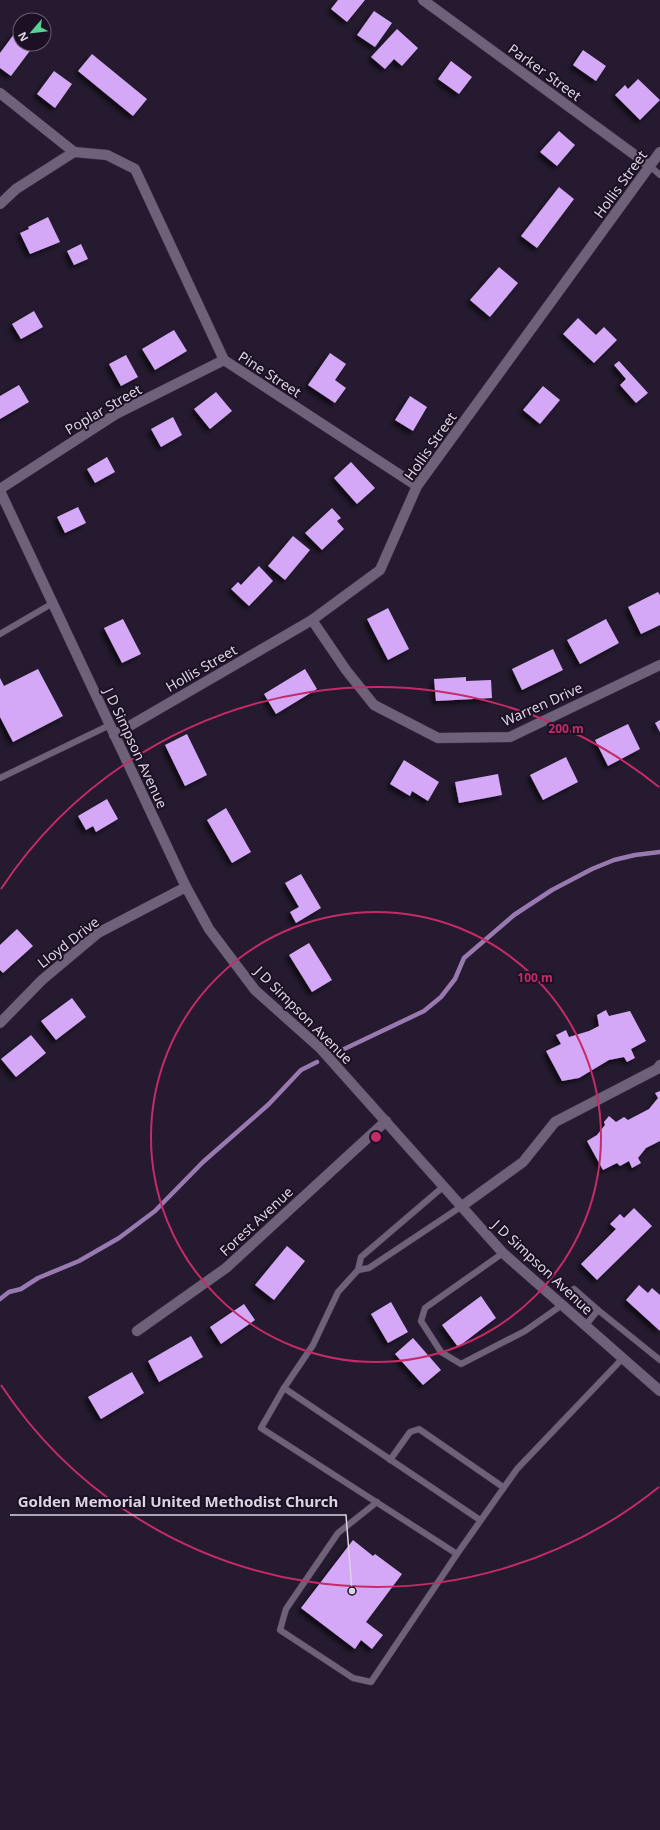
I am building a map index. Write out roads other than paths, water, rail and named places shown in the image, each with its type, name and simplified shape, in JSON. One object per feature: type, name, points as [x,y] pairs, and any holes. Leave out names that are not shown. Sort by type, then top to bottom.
[{"type":"street","name":"Parker Street","points":[[423,0],[650,166]]},
{"type":"street","points":[[0,93],[74,152],[16,189],[0,204]]},
{"type":"street","name":"Pine Street","points":[[74,152],[107,155],[135,169],[224,360],[417,486]]},
{"type":"street","name":"Hollis Street","points":[[114,735],[312,620],[380,570],[417,486],[660,152]]},
{"type":"street","name":"Poplar Street","points":[[0,490],[116,414],[224,360]]},
{"type":"street","name":"J D Simpson Avenue","points":[[0,490],[186,887],[209,929],[255,990],[320,1048],[503,1253],[660,1392]]},
{"type":"street","name":"Warren Drive","points":[[312,620],[346,670],[374,705],[438,738],[510,737],[660,665]]},
{"type":"street","name":"Lloyd Drive","points":[[0,1023],[42,980],[98,933],[186,887]]},
{"type":"street","points":[[462,1206],[523,1162],[555,1122],[657,1069],[660,1065]]},
{"type":"street","name":"Forest Avenue","points":[[137,1331],[226,1268],[386,1121]]},
{"type":"lane","points":[[650,166],[660,175]]},
{"type":"lane","points":[[0,634],[52,603]]},
{"type":"lane","points":[[0,778],[110,725]]},
{"type":"lane","points":[[444,1186],[361,1258],[358,1270],[338,1292],[313,1345],[284,1388],[261,1428],[457,1554]]},
{"type":"lane","points":[[358,1270],[369,1268],[462,1206]]},
{"type":"lane","points":[[503,1253],[425,1308],[421,1321],[441,1352],[461,1364],[525,1331],[562,1305]]},
{"type":"lane","points":[[574,1289],[660,1360]]},
{"type":"lane","points":[[585,1326],[598,1310]]},
{"type":"lane","points":[[377,1502],[338,1533],[286,1609],[280,1630],[353,1678],[372,1682],[503,1487],[517,1469],[622,1358]]},
{"type":"lane","points":[[284,1388],[480,1520]]},
{"type":"lane","points":[[390,1460],[410,1432],[419,1429],[503,1487]]},
{"type":"waterway","points":[[340,1051],[424,1011],[441,997],[455,979],[464,958],[514,915],[552,890],[592,869],[614,860],[635,855],[660,852]]},
{"type":"waterway","points":[[0,1299],[9,1292],[21,1289],[38,1278],[79,1261],[119,1238],[155,1211],[203,1162],[269,1104],[301,1070],[317,1062]]},
{"type":"place","name":"Golden Memorial United Methodist Church","points":[[352,1591]]}]
